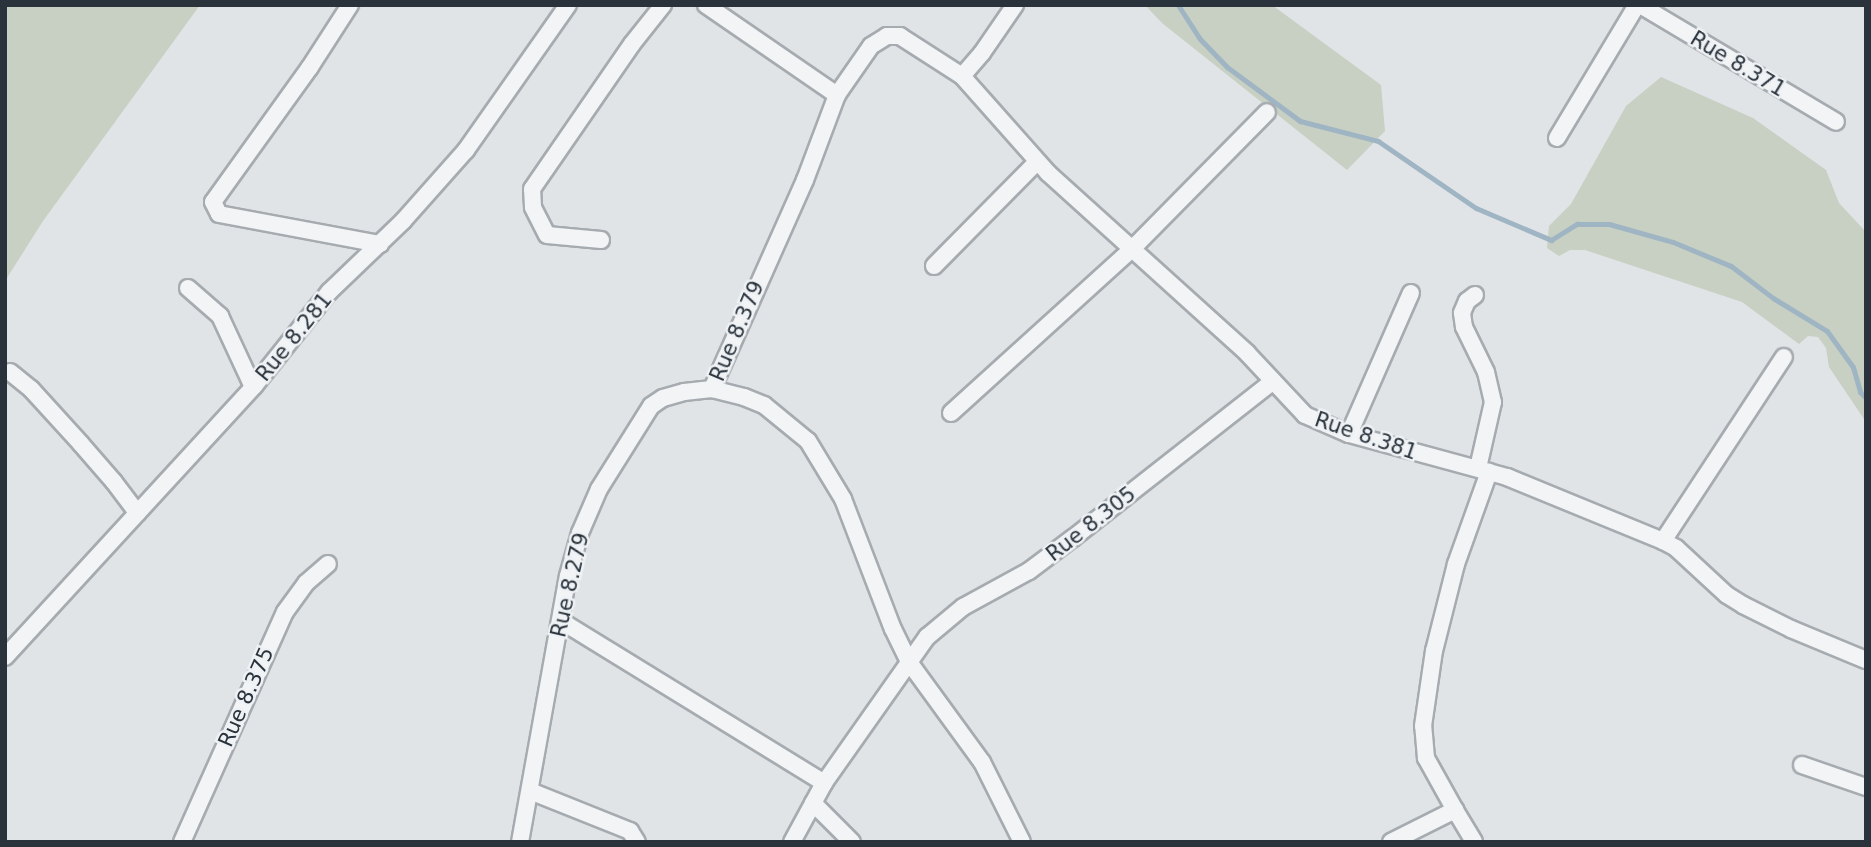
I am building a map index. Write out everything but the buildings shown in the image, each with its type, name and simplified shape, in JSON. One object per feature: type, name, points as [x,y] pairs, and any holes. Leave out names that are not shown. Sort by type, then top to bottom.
[{"type":"street","points":[[350,5],[310,67],[213,202],[219,214],[380,244]]},
{"type":"street","points":[[601,240],[547,234],[533,208],[532,189],[632,44],[663,5]]},
{"type":"street","points":[[706,5],[837,95]]},
{"type":"street","points":[[962,76],[982,53],[1015,5]]},
{"type":"street","points":[[1557,138],[1639,5]]},
{"type":"street","name":"Rue 8.371","points":[[1639,5],[1836,122]]},
{"type":"street","name":"Rue 8.281","points":[[5,657],[253,387],[329,292],[380,244],[466,150],[559,8]]},
{"type":"street","name":"Rue 8.379","points":[[962,76],[900,36],[887,36],[871,46],[837,95],[805,180],[712,389],[764,405],[808,441],[843,499],[892,629],[909,662],[982,762],[1022,842]]},
{"type":"street","name":"Rue 8.381","points":[[962,76],[1037,162],[1247,354],[1305,415],[1349,434],[1483,470],[1663,541],[1676,548],[1727,595],[1743,605],[1791,629],[1866,660]]},
{"type":"street","points":[[951,413],[1132,249],[1266,112]]},
{"type":"street","points":[[934,266],[1037,162]]},
{"type":"street","points":[[188,288],[220,316],[253,387]]},
{"type":"street","points":[[1349,434],[1411,293]]},
{"type":"street","points":[[1475,295],[1467,301],[1462,313],[1463,320],[1468,337],[1486,372],[1493,402],[1483,470],[1440,626],[1423,726],[1426,758],[1475,842]]},
{"type":"street","points":[[1663,541],[1784,357]]},
{"type":"street","points":[[10,372],[31,389],[81,444],[137,513]]},
{"type":"street","name":"Rue 8.305","points":[[792,842],[824,783],[909,662],[943,622],[964,607],[1029,571],[1272,381]]},
{"type":"street","name":"Rue 8.279","points":[[520,842],[580,533],[599,489],[641,419],[663,398],[712,389]]},
{"type":"street","name":"Rue 8.375","points":[[183,842],[285,612],[306,583],[328,564]]},
{"type":"street","points":[[561,621],[824,783]]},
{"type":"street","points":[[1802,765],[1866,787]]},
{"type":"street","points":[[530,791],[630,831],[637,842]]},
{"type":"street","points":[[813,803],[852,842]]},
{"type":"street","points":[[1391,842],[1455,810]]},
{"type":"green space","points":[[5,5],[200,5],[43,221],[5,281]]},
{"type":"green space","points":[[1145,5],[1272,5],[1381,85],[1385,131],[1347,170],[1162,23]]},
{"type":"green space","points":[[1661,77],[1753,118],[1826,170],[1839,203],[1866,232],[1866,422],[1829,367],[1826,348],[1818,337],[1808,336],[1799,344],[1742,302],[1585,250],[1570,250],[1559,256],[1547,248],[1549,226],[1571,204],[1626,106]]},
{"type":"waterway","points":[[1178,5],[1200,39],[1227,67],[1300,121],[1378,141],[1476,208],[1551,240],[1577,224],[1609,224],[1673,242],[1731,266],[1773,298],[1827,331],[1853,367],[1860,392],[1866,398]]}]
